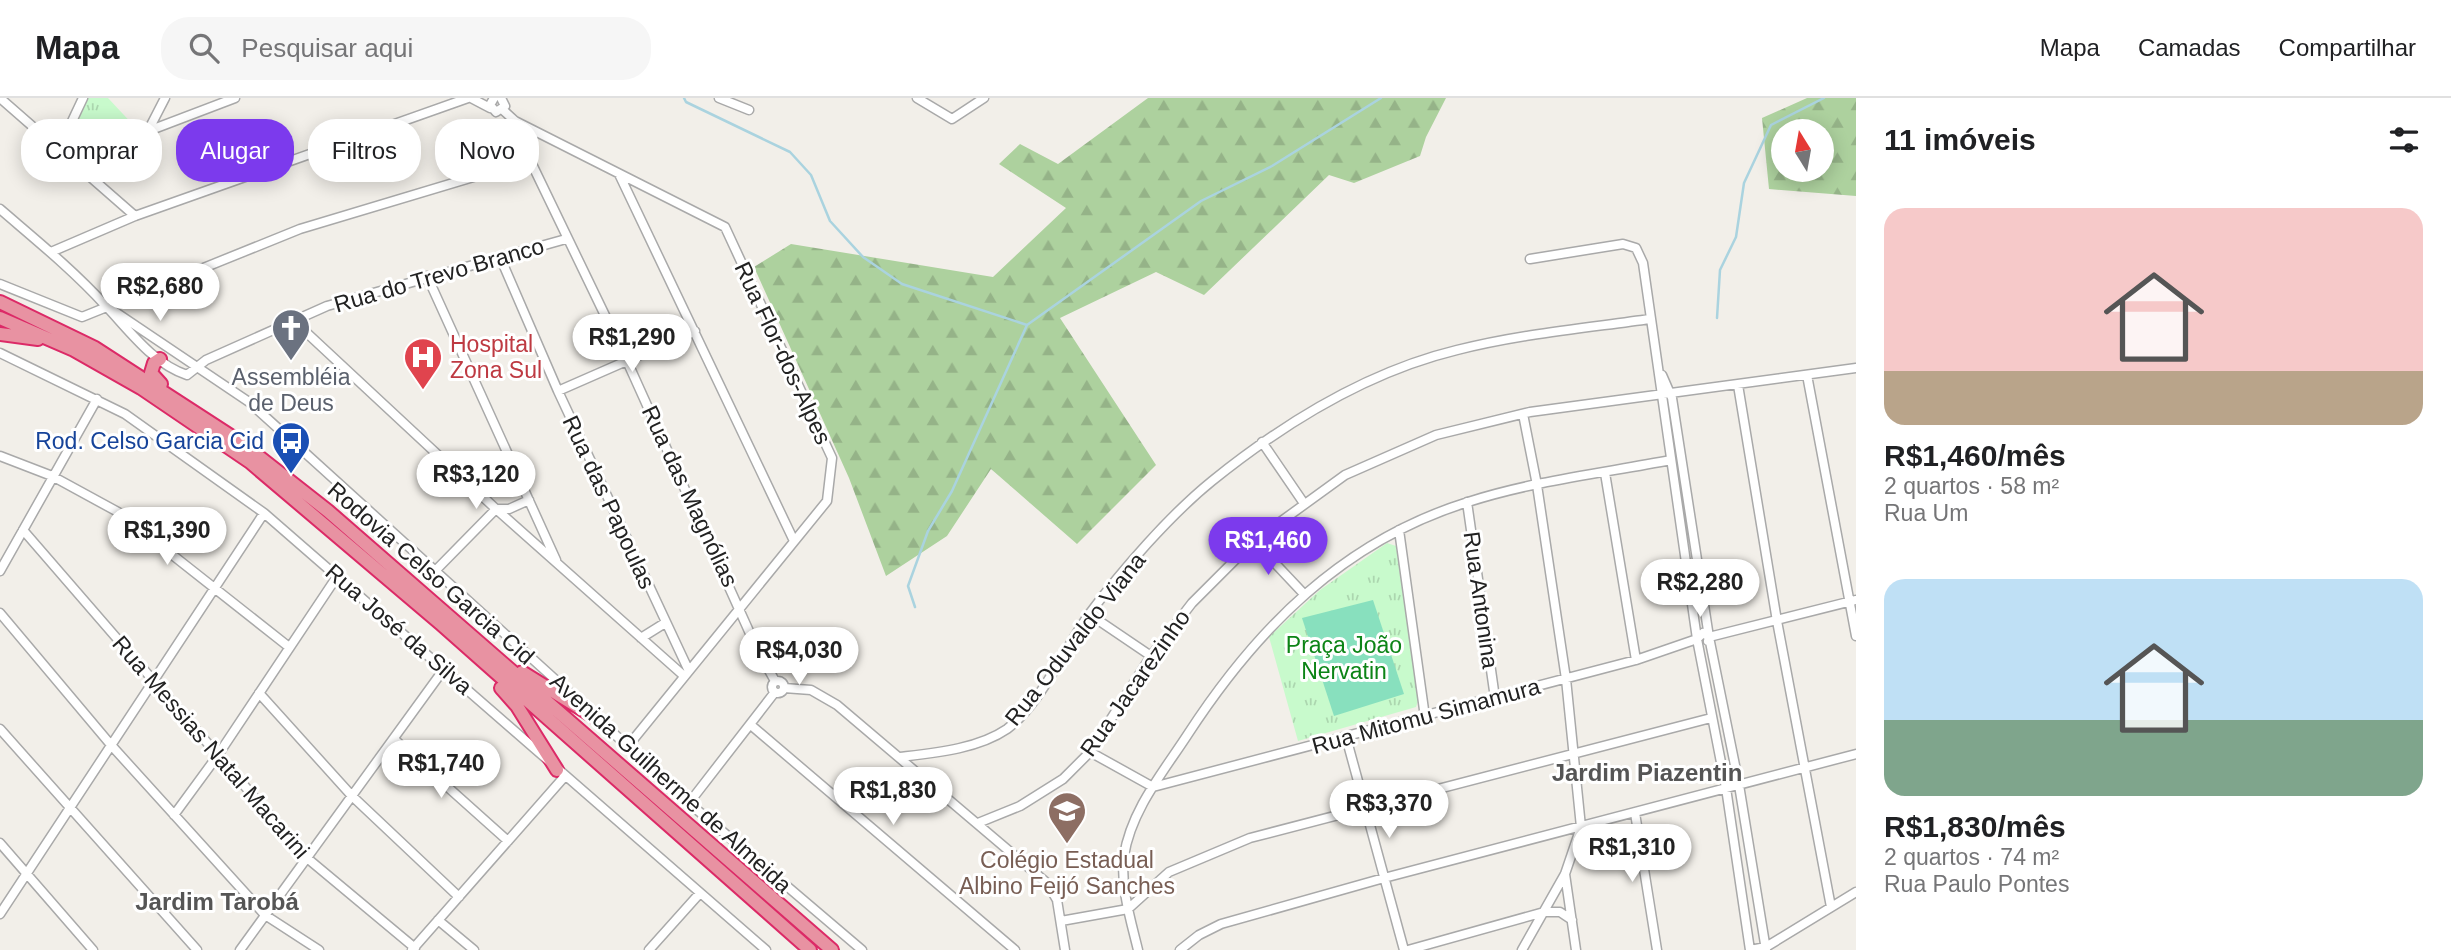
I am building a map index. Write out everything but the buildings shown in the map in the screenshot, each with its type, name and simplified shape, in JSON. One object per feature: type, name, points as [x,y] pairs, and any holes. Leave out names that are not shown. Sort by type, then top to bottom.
[{"type":"highway","name":"Rodovia Celso Garcia Cid","points":[[0,302],[95,348],[240,442],[328,511],[832,950]]},
{"type":"highway","name":"Rodovia Celso Garcia Cid","points":[[0,318],[58,343],[141,388],[250,462],[441,624],[810,950]]},
{"type":"highway","points":[[0,334],[58,343]]},
{"type":"highway","points":[[160,359],[151,368],[154,379],[211,416],[240,442]]},
{"type":"highway","points":[[441,624],[517,706],[561,773]]},
{"type":"highway","points":[[461,627],[521,671],[599,720]]},
{"type":"street","points":[[0,98],[24,119]]},
{"type":"street","points":[[73,119],[83,98]]},
{"type":"street","points":[[154,119],[165,98]]},
{"type":"street","points":[[162,125],[235,98]]},
{"type":"street","points":[[51,252],[135,216],[470,98],[496,112],[503,110],[505,103],[501,98]]},
{"type":"street","points":[[490,108],[494,98]]},
{"type":"street","points":[[719,98],[748,110]]},
{"type":"street","points":[[917,98],[952,119],[983,98]]},
{"type":"street","name":"Rua Flor-dos-Alpes","points":[[503,110],[512,119]]},
{"type":"street","name":"Rua Flor-dos-Alpes","points":[[539,133],[725,227],[832,458],[827,500],[685,672],[628,746]]},
{"type":"street","points":[[619,173],[794,541]]},
{"type":"street","name":"Rua das Magnólias","points":[[539,180],[627,361],[740,606],[757,649],[775,681]]},
{"type":"street","points":[[97,182],[135,216]]},
{"type":"street","points":[[0,284],[73,316],[82,317],[106,305],[300,229],[457,182]]},
{"type":"street","name":"Avenida Guilherme de Almeida","points":[[0,209],[51,252],[106,305],[134,338],[160,359],[187,375],[198,366]]},
{"type":"street","name":"Rua do Trevo Branco","points":[[198,366],[327,306],[566,239]]},
{"type":"street","points":[[1530,259],[1623,244],[1636,248],[1643,263],[1650,319],[1661,372],[1671,393],[1709,638],[1739,785],[1766,948]]},
{"type":"street","name":"Rua das Papoulas","points":[[499,257],[685,672]]},
{"type":"street","points":[[427,276],[558,566]]},
{"type":"street","name":"Avenida Guilherme de Almeida","points":[[106,305],[249,402],[689,803],[862,950]]},
{"type":"street","name":"Rua Oduvaldo Viana","points":[[900,757],[978,742],[1007,728],[1031,702],[1089,614],[1129,564],[1209,483],[1262,442],[1302,416],[1381,375],[1456,350],[1650,319]]},
{"type":"street","points":[[294,321],[558,566],[685,672]]},
{"type":"street","points":[[558,391],[695,331]]},
{"type":"street","name":"Rua José da Silva","points":[[0,353],[125,414],[264,513],[766,950]]},
{"type":"street","name":"Rua Jacarezinho","points":[[978,823],[1020,806],[1051,788],[1090,752],[1151,656],[1192,603],[1254,541],[1303,502],[1345,475],[1436,435],[1523,414],[1856,368]]},
{"type":"street","points":[[1661,372],[1660,395],[1697,639],[1726,789],[1750,950],[1766,948],[1856,892]]},
{"type":"street","points":[[1807,375],[1853,601],[1856,636]]},
{"type":"street","points":[[1738,385],[1777,621],[1831,907]]},
{"type":"street","points":[[0,571],[97,400]]},
{"type":"street","points":[[1522,950],[1565,874],[1581,827],[1571,753],[1566,679],[1537,485],[1523,414]]},
{"type":"street","points":[[1262,442],[1303,502]]},
{"type":"street","points":[[0,456],[52,476],[118,512],[289,647]]},
{"type":"street","points":[[1138,950],[1128,909],[1124,857],[1135,818],[1233,670],[1303,593],[1399,530],[1467,502],[1537,485],[1671,460]]},
{"type":"street","points":[[1605,473],[1636,660]]},
{"type":"street","points":[[436,570],[496,509],[509,509],[528,500]]},
{"type":"street","name":"Rua Antonina","points":[[1467,502],[1495,698]]},
{"type":"street","points":[[0,914],[264,513]]},
{"type":"street","name":"Rua Messias Natal Macarini","points":[[23,530],[307,858],[414,949]]},
{"type":"street","points":[[1399,530],[1425,717]]},
{"type":"street","points":[[1254,541],[1303,593]]},
{"type":"street","points":[[174,815],[218,755],[338,575]]},
{"type":"street","points":[[1709,638],[1853,601]]},
{"type":"street","points":[[0,613],[111,745],[265,915],[319,950]]},
{"type":"street","points":[[1089,614],[1151,656]]},
{"type":"street","points":[[641,638],[665,623]]},
{"type":"street","name":"Rua Mitomu Simamura","points":[[1153,788],[1636,660],[1697,639],[1703,633],[1709,638]]},
{"type":"street","points":[[240,950],[444,669]]},
{"type":"street","points":[[775,692],[772,687],[775,681],[781,681],[784,688]]},
{"type":"street","points":[[775,692],[781,692],[784,688],[811,690],[837,705],[1048,883],[1057,900],[1065,950]]},
{"type":"street","points":[[689,803],[752,726],[775,692]]},
{"type":"street","points":[[259,693],[352,796],[459,897]]},
{"type":"street","points":[[1061,921],[1128,909],[1161,877],[1204,855],[1250,838],[1711,718]]},
{"type":"street","points":[[752,726],[1015,950]]},
{"type":"street","points":[[0,729],[197,950]]},
{"type":"street","points":[[1346,737],[1406,950],[1544,912],[1560,912],[1572,920]]},
{"type":"street","points":[[394,739],[508,841]]},
{"type":"street","points":[[1090,752],[1153,788]]},
{"type":"street","points":[[1180,950],[1199,935],[1221,925],[1384,878],[1856,754]]},
{"type":"street","points":[[414,949],[508,841],[561,773]]},
{"type":"street","points":[[1634,813],[1657,950]]},
{"type":"street","points":[[0,843],[93,950]]},
{"type":"street","points":[[1565,874],[1576,950]]},
{"type":"street","points":[[649,950],[700,893]]},
{"type":"street","points":[[439,920],[474,950]]},
{"type":"green space","points":[[88,98],[108,98],[128,119],[79,119]]},
{"type":"green space","points":[[1148,98],[1446,98],[1426,137],[1420,156],[1354,183],[1329,175],[1204,295],[1156,272],[1060,318],[1156,465],[1077,544],[991,469],[947,536],[886,576],[849,478],[754,267],[791,244],[993,277],[1066,208],[999,164],[1020,144],[1058,164]]},
{"type":"green space","points":[[1807,98],[1856,98],[1856,196],[1769,189],[1762,118]]},
{"type":"green space","name":"Praça João Nervatin","points":[[1387,543],[1396,546],[1418,701],[1416,707],[1298,741],[1269,637],[1320,590]]},
{"type":"green space","points":[[1373,600],[1404,694],[1334,716],[1302,618]]},
{"type":"waterway","points":[[684,98],[686,102],[790,152],[811,175],[830,221],[863,257],[902,284],[1027,325],[1201,201],[1272,166],[1381,98]]},
{"type":"waterway","points":[[1717,318],[1720,270],[1736,237],[1744,183],[1771,125],[1824,98]]},
{"type":"waterway","points":[[915,607],[908,586],[928,531],[952,491],[1027,325]]},
{"type":"place","name":"Assembléia de Deus","points":[[291,362]]},
{"type":"place","name":"Hospital Zona Sul","points":[[423,391]]},
{"type":"place","name":"Rod. Celso Garcia Cid","points":[[291,475]]},
{"type":"place","name":"Colégio Estadual Albino Feijó Sanches","points":[[1067,845]]},
{"type":"district","name":"Jardim Piazentin","points":[[1647,773]]},
{"type":"district","name":"Jardim Tarobá","points":[[217,902]]}]
